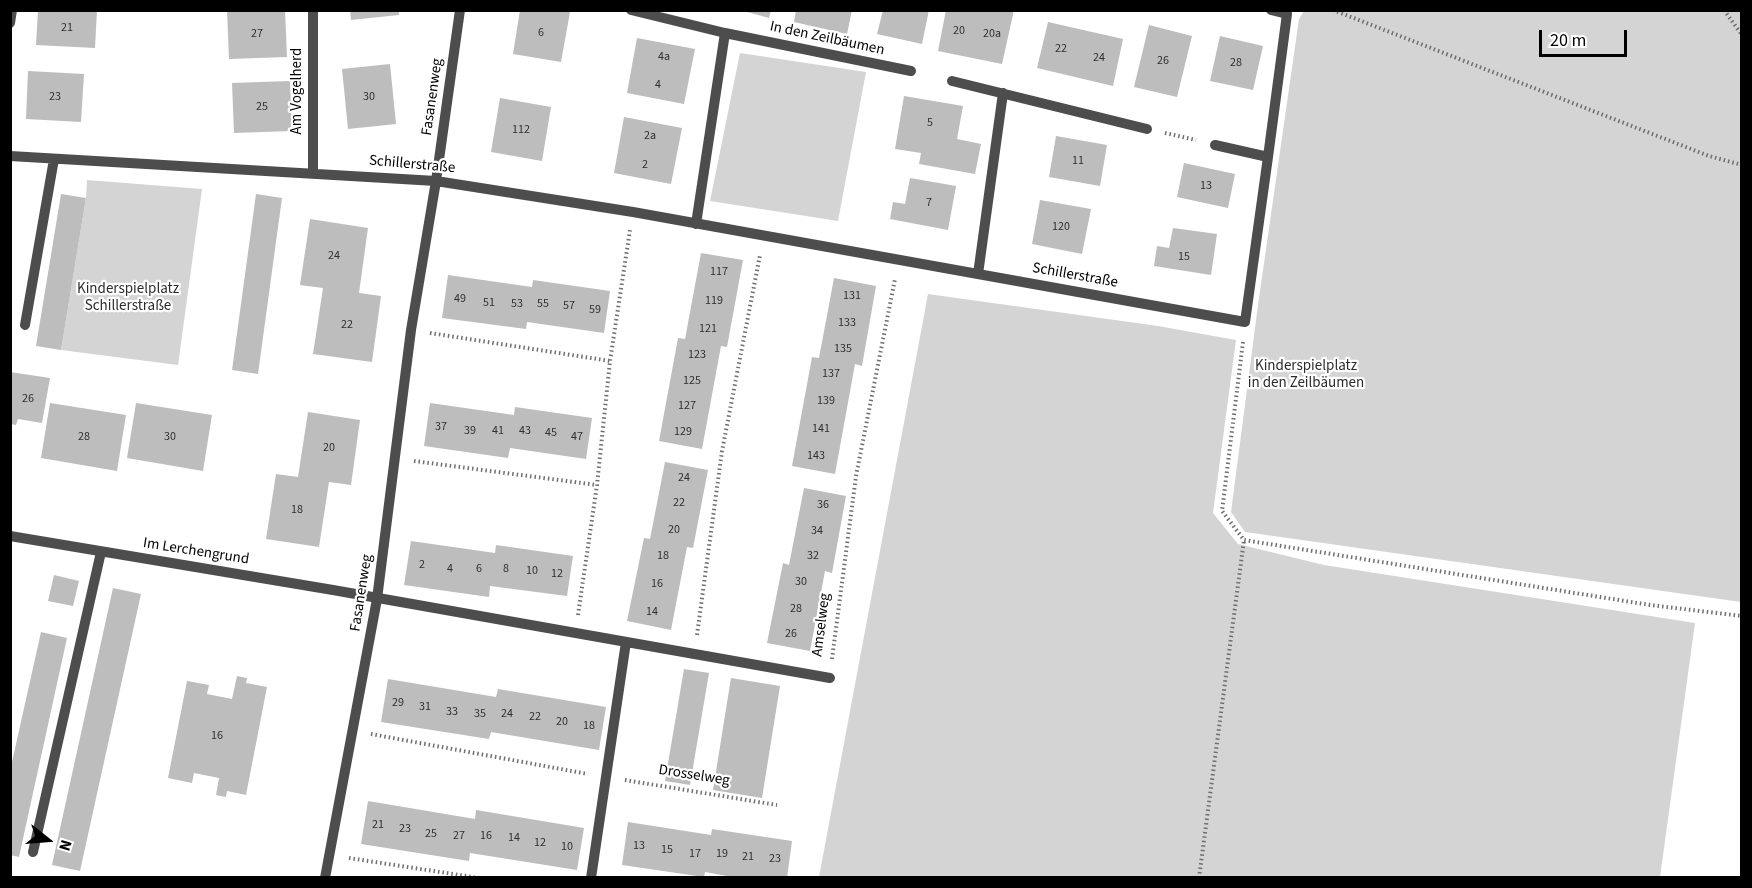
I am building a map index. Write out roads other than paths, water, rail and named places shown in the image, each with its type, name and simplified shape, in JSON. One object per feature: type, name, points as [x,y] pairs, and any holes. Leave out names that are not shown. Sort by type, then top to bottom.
[{"type":"street","points":[[10,23],[12,10]]},
{"type":"street","name":"Am Vogelherd","points":[[313,10],[313,172]]},
{"type":"street","name":"Fasanenweg","points":[[325,878],[377,599],[411,330],[436,181],[460,10]]},
{"type":"street","name":"In den Zeilbäumen","points":[[631,10],[725,33],[912,71]]},
{"type":"street","points":[[1215,145],[1268,157],[1287,14],[1271,10]]},
{"type":"street","points":[[696,224],[725,33]]},
{"type":"street","points":[[952,81],[1147,129]]},
{"type":"street","points":[[978,274],[1004,93]]},
{"type":"street","name":"Schillerstraße","points":[[10,156],[436,181],[633,212],[1245,322],[1268,157]]},
{"type":"street","points":[[25,325],[54,159]]},
{"type":"street","name":"Im Lerchengrund","points":[[10,536],[377,599]]},
{"type":"street","points":[[33,852],[100,552]]},
{"type":"street","name":"Amselweg","points":[[377,599],[830,678]]},
{"type":"street","points":[[591,878],[626,642]]},
{"type":"park label","name":"Kinderspielplatz Schillerstraße","points":[[128,298]]},
{"type":"park label","name":"Kinderspielplatz in den Zeilbäumen","points":[[1306,376]]}]
